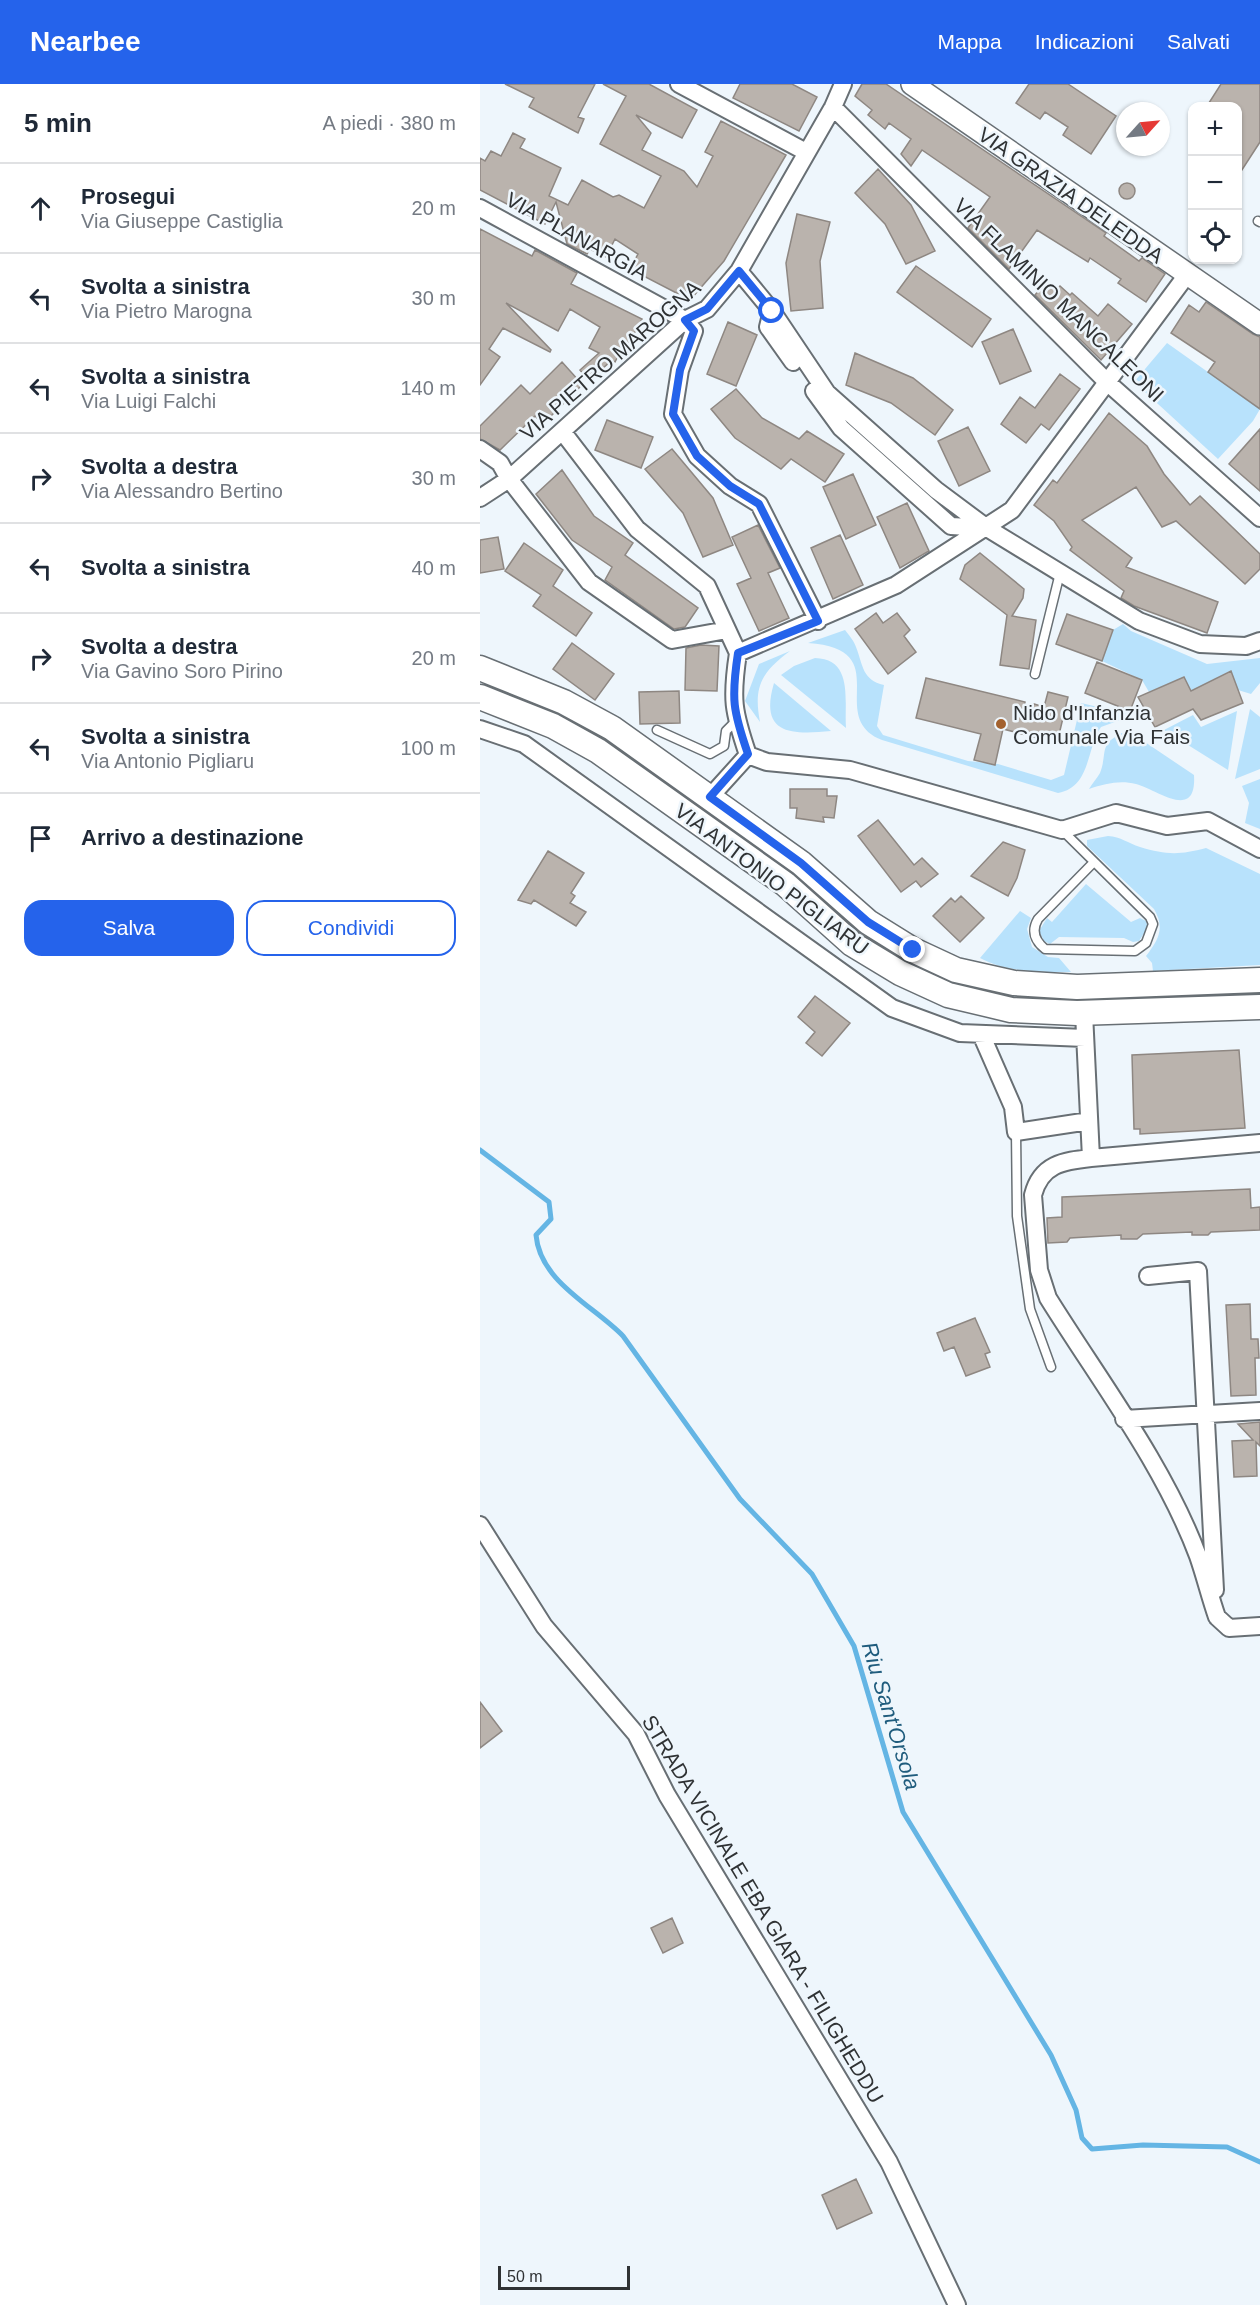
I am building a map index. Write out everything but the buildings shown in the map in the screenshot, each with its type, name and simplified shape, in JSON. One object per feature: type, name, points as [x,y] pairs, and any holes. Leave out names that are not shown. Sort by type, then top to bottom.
[{"type":"main road","name":"VIA ANTONIO PIGLIARU","points":[[480,668],[564,702],[612,728],[801,863],[868,922],[913,950],[956,970],[1014,984],[1077,987],[1260,980]]},
{"type":"main road","name":"VIA ANTONIO PIGLIARU","points":[[480,697],[553,726],[598,751],[785,884],[852,944],[900,973],[948,995],[1011,1010],[1084,1013],[1260,1007]]},
{"type":"street","points":[[679,84],[806,152]]},
{"type":"street","name":"VIA PIETRO MAROGNA","points":[[480,498],[509,479],[685,320],[707,309],[739,271],[833,107],[843,84]]},
{"type":"street","name":"VIA GRAZIA DELEDDA","points":[[912,84],[1186,276],[1260,324]]},
{"type":"street","name":"VIA FLAMINIO MANCALEONI","points":[[833,107],[1108,383],[1260,518]]},
{"type":"street","name":"VIA PLANARGIA","points":[[480,208],[685,320]]},
{"type":"street","points":[[739,271],[772,311],[827,393],[936,490],[987,528],[1139,621],[1200,644],[1246,646],[1260,641]]},
{"type":"street","points":[[738,653],[818,621],[896,585],[1012,510],[1186,276]]},
{"type":"street","points":[[685,320],[694,331],[680,370],[673,414],[697,456],[730,486],[759,504],[818,621]]},
{"type":"street","points":[[562,431],[637,529],[708,586],[738,653],[732,693],[736,720],[748,754],[767,762],[850,770],[1062,830],[1116,813],[1167,826],[1208,821],[1260,849]]},
{"type":"street","points":[[480,448],[500,463],[509,479],[589,582],[672,640],[727,630]]},
{"type":"street","name":"VIA ANTONIO PIGLIARU","points":[[480,729],[524,744],[892,1008],[960,1033],[1085,1038]]},
{"type":"street","points":[[710,797],[748,754]]},
{"type":"street","points":[[1084,1013],[1091,1158]]},
{"type":"street","points":[[981,1034],[1013,1107],[1016,1132],[1089,1121]]},
{"type":"street","points":[[1260,1143],[1066,1161],[1039,1178],[1033,1196],[1039,1270],[1048,1298],[1155,1468],[1189,1536],[1216,1617],[1229,1628],[1260,1626]]},
{"type":"street","points":[[1148,1276],[1197,1271],[1216,1617]]},
{"type":"street","points":[[1124,1419],[1260,1411]]},
{"type":"street","name":"STRADA VICINALE EBA GIARA - FILIGHEDDU","points":[[480,1526],[544,1626],[636,1734],[668,1795],[889,2162],[957,2305]]},
{"type":"lane","points":[[1035,674],[1060,573]]},
{"type":"lane","points":[[657,730],[710,754],[724,746],[726,732],[736,720]]},
{"type":"lane","points":[[1062,830],[1150,917],[1153,924],[1152,934],[1146,943],[1135,951],[1045,949],[1034,935],[1033,927],[1038,919],[1093,863]]},
{"type":"lane","points":[[1016,1132],[1017,1216],[1030,1309],[1050,1367]]},
{"type":"shaded area","points":[[1167,343],[1260,409],[1253,421],[1218,459],[1134,382]]},
{"type":"shaded area","points":[[1123,624],[1131,631],[1207,664],[1260,658],[1260,683],[1251,694],[1238,690],[1230,671],[1191,691],[1184,677],[1149,692],[1142,680],[1102,661],[1113,630]]},
{"type":"shaded area","points":[[845,630],[855,645],[867,676],[884,685],[877,726],[883,735],[968,761],[998,764],[1051,780],[1064,775],[1081,703],[1128,714],[1139,722],[1123,719],[1101,727],[1077,783],[1058,793],[882,740],[866,729],[859,716],[856,670],[849,657],[835,648],[808,643]]},
{"type":"shaded area","points":[[790,651],[766,673],[762,681],[758,699],[760,722],[745,701],[759,664]]},
{"type":"shaded area","points":[[815,658],[827,660],[841,673],[846,694],[846,728],[781,675],[794,666]]},
{"type":"shaded area","points":[[774,683],[831,731],[803,732],[782,728],[775,722],[771,713],[770,700]]},
{"type":"shaded area","points":[[1250,709],[1260,717],[1260,769],[1235,779]]},
{"type":"shaded area","points":[[1237,711],[1228,770],[1164,730],[1193,715],[1201,727]]},
{"type":"shaded area","points":[[1122,733],[1133,734],[1194,775],[1193,789],[1189,797],[1183,800],[1174,799],[1145,787],[1124,782],[1089,789],[1100,773],[1107,745],[1114,737]]},
{"type":"shaded area","points":[[1260,779],[1260,829],[1245,823],[1249,803],[1242,786]]},
{"type":"shaded area","points":[[1108,836],[1165,853],[1181,853],[1206,848],[1260,874],[1260,965],[1153,971],[1152,963],[1146,956],[1160,928],[1154,909],[1087,846],[1087,840]]},
{"type":"shaded area","points":[[1086,884],[1131,922],[1140,918],[1146,921],[1148,927],[1139,941],[1133,942],[1124,938],[1059,937],[1050,944],[1044,941],[1039,931],[1047,918],[1052,922]]},
{"type":"shaded area","points":[[1020,911],[1031,918],[1027,929],[1032,947],[1048,957],[1059,958],[1071,972],[1036,972],[1013,969],[980,958]]},
{"type":"waterway","name":"Riu Sant'Orsola","points":[[480,1150],[549,1202],[551,1219],[536,1235],[540,1252],[547,1266],[570,1292],[623,1336],[740,1499],[812,1574],[854,1646],[903,1812],[1051,2055],[1076,2110],[1082,2138],[1092,2149],[1143,2145],[1227,2147],[1260,2162]]},
{"type":"place","name":"Nido d'Infanzia Comunale Via Fais","points":[[1001,724]]},
{"type":"route","points":[[772,311],[739,271],[707,309],[685,320],[694,331],[680,370],[673,414],[697,456],[730,486],[759,504],[818,621],[738,653],[732,693],[736,720],[748,754],[710,797],[801,863],[868,922],[913,950]]}]
